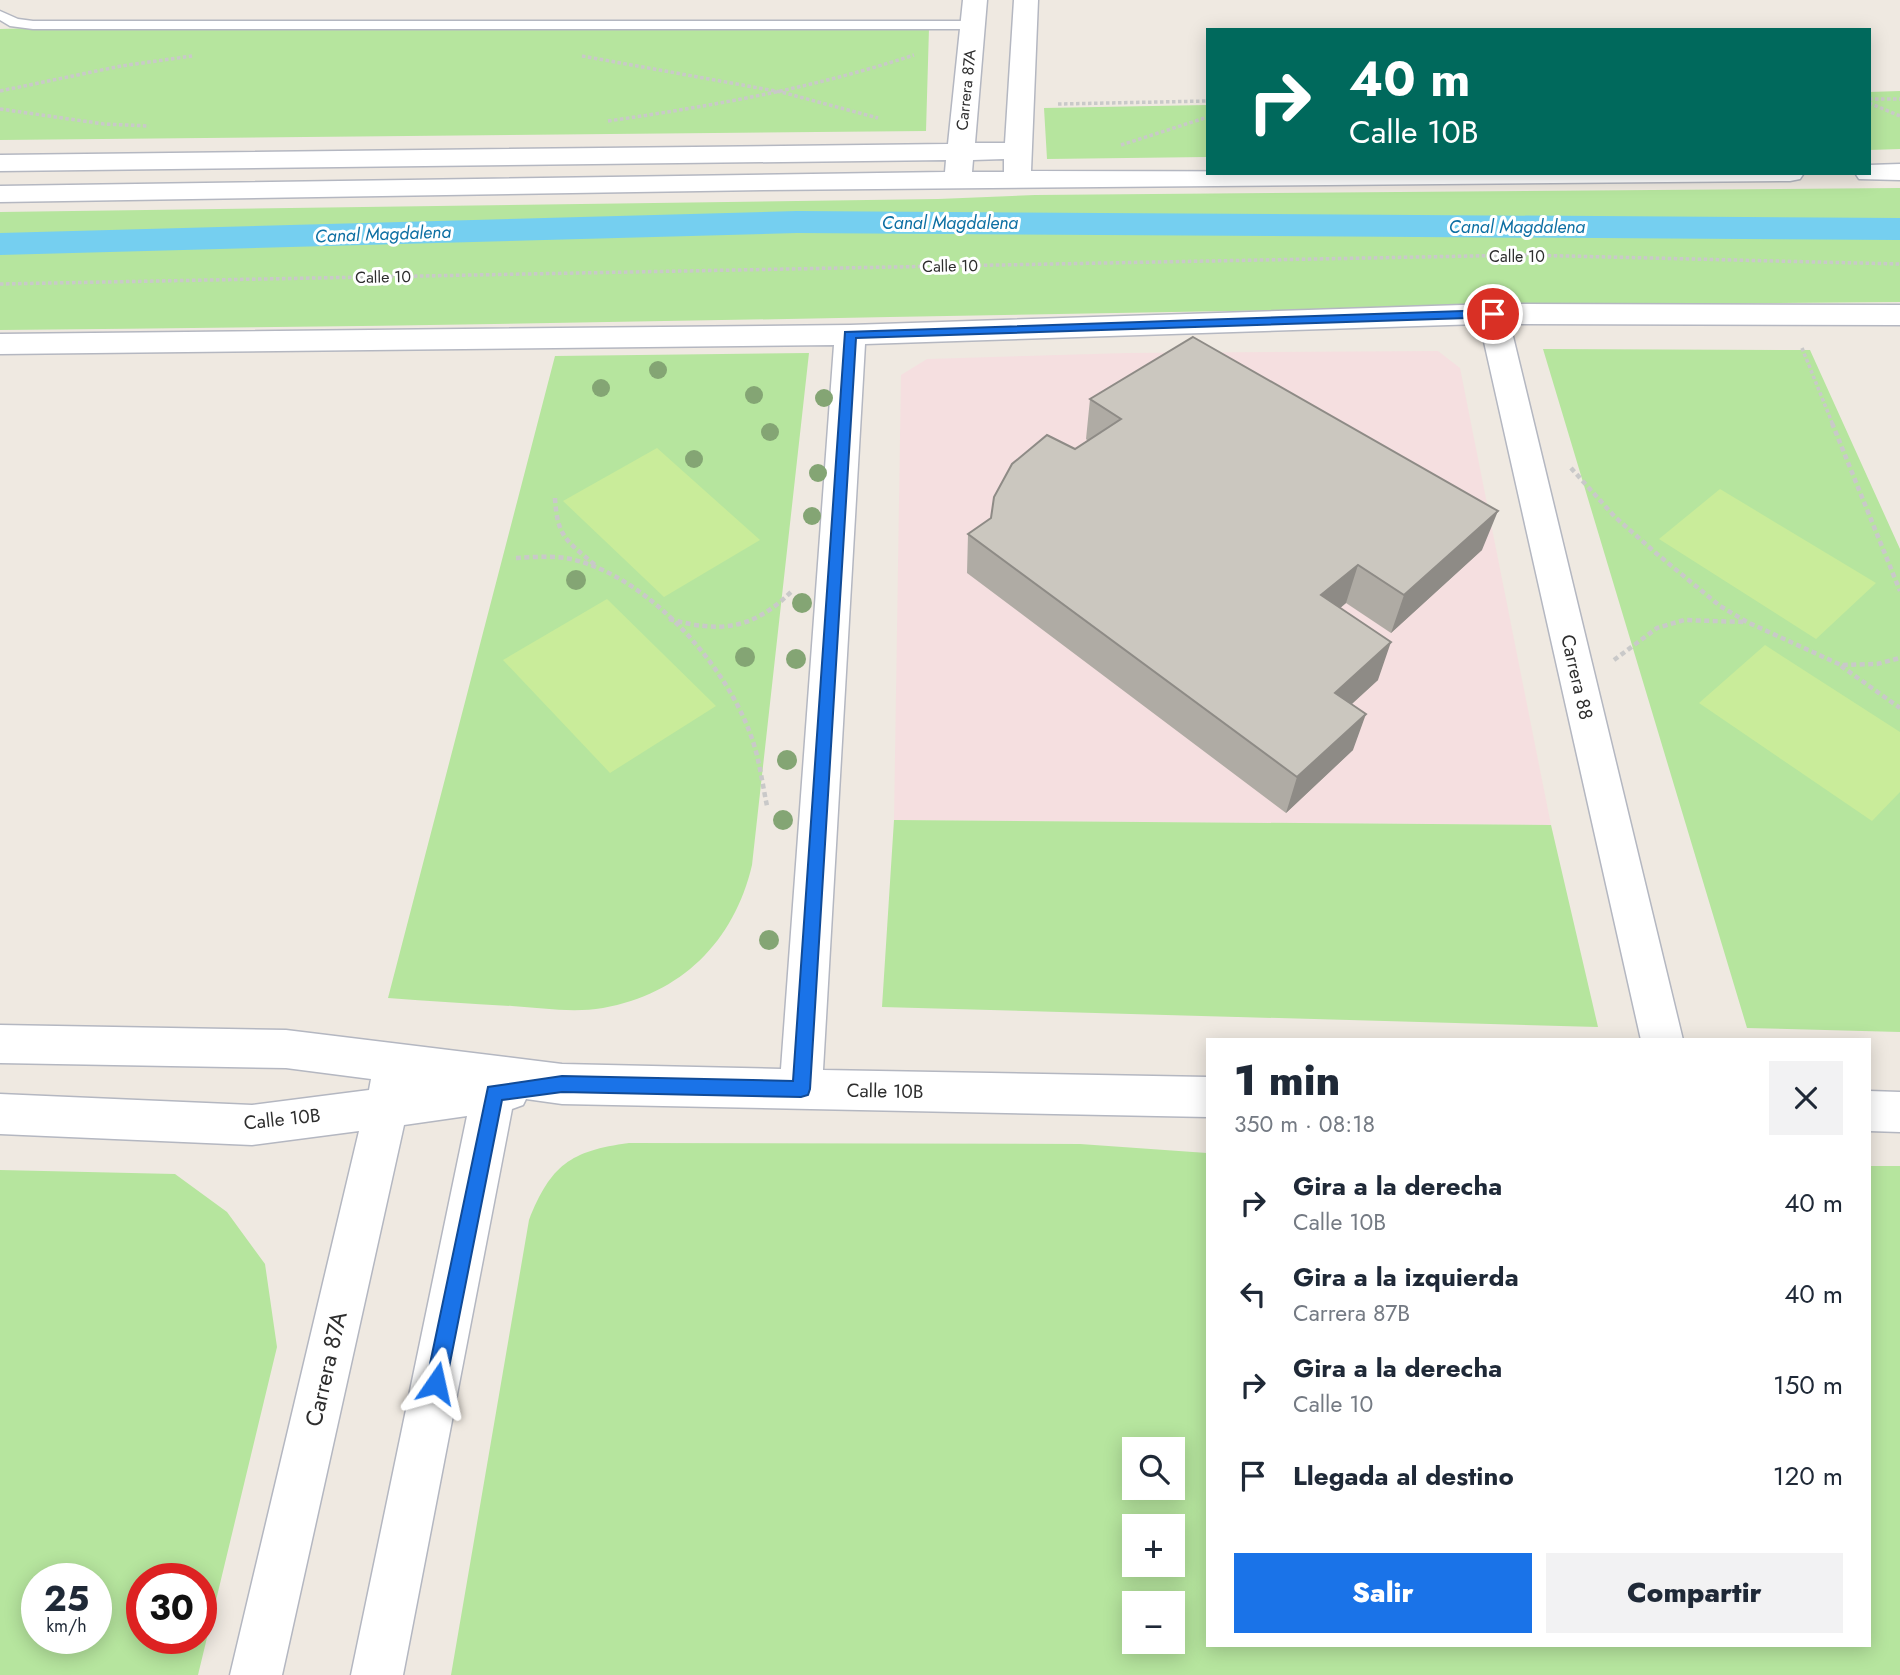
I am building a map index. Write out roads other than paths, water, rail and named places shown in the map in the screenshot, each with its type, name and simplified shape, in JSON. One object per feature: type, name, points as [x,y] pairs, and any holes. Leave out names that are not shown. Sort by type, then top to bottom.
[{"type":"street","points":[[1017,180],[1026,0]]},
{"type":"street","name":"Carrera 87A","points":[[957,180],[974,12]]},
{"type":"street","points":[[0,163],[1018,151]]},
{"type":"street","points":[[1871,173],[1900,172]]},
{"type":"street","points":[[0,194],[957,180],[1569,175]]},
{"type":"street","points":[[0,344],[850,335],[1493,314],[1900,315]]},
{"type":"street","name":"Carrera 88","points":[[1493,314],[1662,1038]]},
{"type":"street","points":[[801,1089],[850,335]]},
{"type":"street","name":"Calle 10B","points":[[0,1044],[286,1049],[391,1085]]},
{"type":"street","points":[[377,1675],[496,1084]]},
{"type":"street","name":"Calle 10B","points":[[0,1114],[252,1125],[391,1085],[562,1084],[1206,1097]]},
{"type":"street","name":"Carrera 87A","points":[[256,1675],[391,1085]]},
{"type":"street","points":[[1871,1111],[1900,1112]]},
{"type":"lane","points":[[0,15],[15,23],[33,25],[974,12]]},
{"type":"waterway","name":"Canal Magdalena","points":[[0,244],[797,222],[1900,229]]}]
